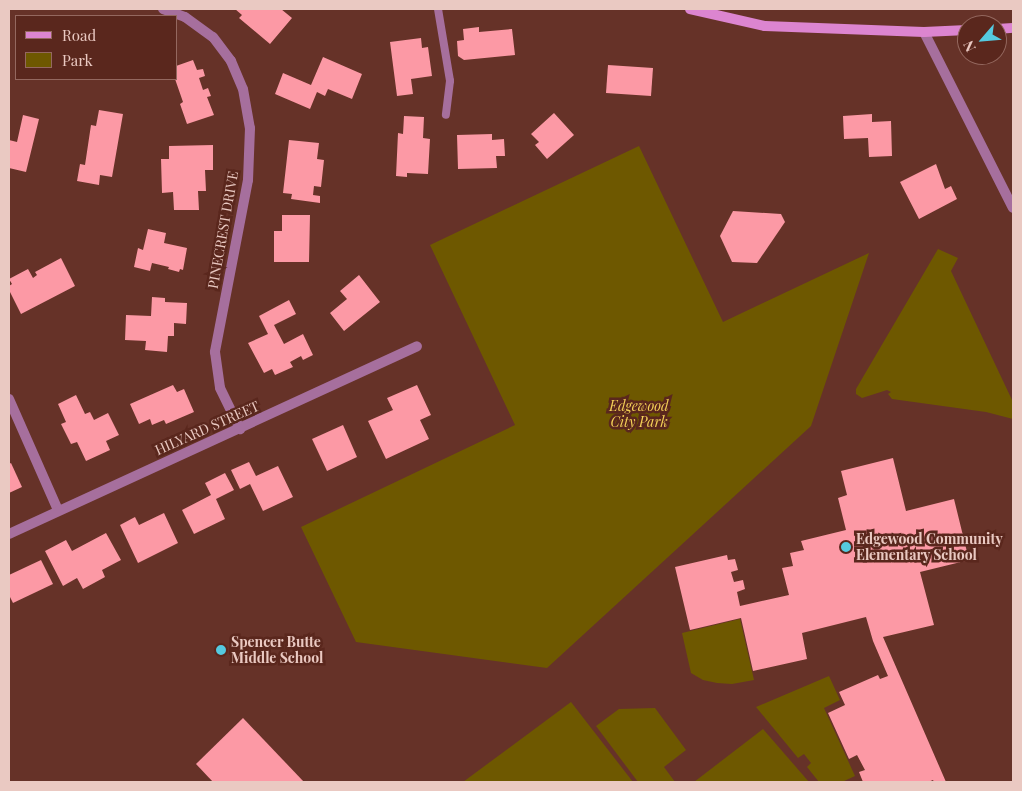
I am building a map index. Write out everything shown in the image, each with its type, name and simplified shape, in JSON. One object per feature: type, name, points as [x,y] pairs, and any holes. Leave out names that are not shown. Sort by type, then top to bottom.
[{"type":"main road","points":[[690,9],[765,26],[924,32],[957,30]]},
{"type":"street","name":"PINECREST DRIVE","points":[[163,9],[185,17],[213,37],[231,61],[243,89],[249,118],[248,180],[216,352],[220,388],[240,428]]},
{"type":"street","points":[[924,32],[1013,208]]},
{"type":"street","name":"HILYARD STREET","points":[[9,534],[417,346]]},
{"type":"street","points":[[9,399],[58,510]]},
{"type":"lane","points":[[438,9],[450,81],[446,115]]},
{"type":"green space","name":"Edgewood City Park","points":[[639,146],[723,322],[869,253],[811,426],[547,668],[356,642],[301,527],[515,425],[430,245]]},
{"type":"green space","points":[[938,249],[958,258],[951,271],[1013,402],[1013,419],[986,412],[892,399],[888,394],[891,392],[887,390],[862,398],[856,394],[856,389]]},
{"type":"green space","points":[[740,619],[754,680],[732,684],[717,683],[703,680],[691,673],[682,633]]},
{"type":"green space","points":[[829,676],[840,700],[824,708],[855,776],[842,782],[819,782],[807,767],[811,763],[804,754],[798,758],[756,707]]},
{"type":"green space","points":[[571,702],[633,782],[463,782]]},
{"type":"green space","points":[[655,708],[686,750],[664,767],[675,782],[638,782],[596,726],[619,709]]},
{"type":"green space","points":[[763,729],[809,782],[694,782]]},
{"type":"building","points":[[235,9],[281,9],[292,18],[270,44],[239,18],[242,15]]},
{"type":"building","points":[[479,27],[479,32],[512,29],[515,55],[464,60],[458,56],[457,41],[464,40],[463,29]]},
{"type":"building","points":[[421,38],[422,48],[428,47],[432,76],[411,79],[413,94],[397,96],[390,42]]},
{"type":"building","points":[[323,57],[362,74],[352,99],[328,89],[325,96],[317,92],[310,109],[275,94],[283,73],[311,85]]},
{"type":"building","points":[[193,60],[197,70],[203,69],[205,76],[199,78],[203,90],[208,88],[211,96],[207,97],[214,115],[187,124],[180,104],[183,102],[175,80],[178,80],[178,65]]},
{"type":"building","points":[[608,65],[653,68],[651,96],[606,93]]},
{"type":"building","points":[[99,110],[123,114],[112,177],[100,175],[99,185],[77,181],[80,164],[85,165],[91,125],[96,126]]},
{"type":"building","points":[[554,113],[574,135],[547,159],[535,145],[539,142],[531,134]]},
{"type":"building","points":[[872,114],[872,122],[891,121],[892,156],[869,157],[868,138],[844,139],[843,116]]},
{"type":"building","points":[[23,115],[39,119],[26,172],[9,168],[9,140],[17,142]]},
{"type":"building","points":[[404,116],[424,117],[423,138],[430,139],[428,174],[407,173],[407,177],[396,176],[398,133],[403,134]]},
{"type":"building","points":[[492,134],[492,140],[504,139],[505,156],[496,156],[497,168],[458,169],[457,135]]},
{"type":"building","points":[[289,140],[319,143],[317,159],[324,160],[321,187],[314,186],[313,195],[320,196],[320,203],[291,199],[292,194],[283,193]]},
{"type":"building","points":[[213,145],[213,170],[205,170],[206,191],[198,191],[199,210],[174,210],[173,192],[162,193],[161,159],[169,159],[169,146]]},
{"type":"building","points":[[936,164],[945,189],[951,186],[957,199],[919,219],[900,182]]},
{"type":"building","points":[[733,211],[781,214],[785,222],[757,263],[732,262],[720,236]]},
{"type":"building","points":[[282,215],[310,215],[309,262],[274,262],[274,231],[282,231]]},
{"type":"building","points":[[148,229],[166,233],[164,243],[187,248],[183,270],[180,269],[179,272],[168,269],[169,267],[152,263],[150,271],[134,267],[138,248],[143,250]]},
{"type":"building","points":[[61,258],[75,286],[21,314],[9,290],[9,286],[12,284],[9,279],[28,269],[33,278],[37,275],[35,272]]},
{"type":"building","points":[[359,275],[380,302],[344,331],[330,313],[347,299],[340,291]]},
{"type":"building","points":[[152,297],[165,298],[165,302],[187,303],[186,324],[174,323],[174,336],[168,336],[167,352],[145,350],[146,341],[125,340],[126,315],[151,316]]},
{"type":"building","points":[[289,300],[296,314],[274,325],[284,344],[303,334],[313,355],[303,360],[301,356],[290,362],[293,367],[275,375],[272,369],[264,373],[248,343],[268,334],[259,316]]},
{"type":"building","points":[[173,385],[177,392],[184,389],[194,412],[166,424],[164,420],[152,425],[150,419],[139,424],[130,404]]},
{"type":"building","points":[[417,385],[431,415],[420,420],[429,439],[386,459],[368,421],[393,410],[387,398]]},
{"type":"building","points":[[76,395],[85,414],[90,412],[94,420],[108,413],[119,435],[106,441],[110,450],[86,461],[77,442],[71,444],[61,424],[66,422],[58,404]]},
{"type":"building","points":[[343,425],[357,457],[327,471],[312,439]]},
{"type":"building","points":[[893,458],[906,511],[954,499],[969,560],[920,572],[934,625],[883,637],[946,782],[934,782],[933,780],[928,782],[863,782],[859,772],[865,770],[857,755],[849,759],[828,713],[845,705],[839,692],[878,675],[880,679],[888,676],[873,641],[866,617],[802,633],[807,659],[753,671],[741,618],[690,630],[675,567],[727,555],[728,560],[735,559],[738,570],[731,572],[734,582],[743,580],[745,589],[737,592],[740,606],[789,595],[782,568],[793,566],[790,553],[804,550],[801,541],[846,530],[838,498],[847,495],[841,471]]},
{"type":"building","points":[[249,462],[256,476],[278,466],[293,497],[263,511],[250,484],[240,489],[231,470]]},
{"type":"building","points":[[11,463],[22,487],[9,493],[9,464]]},
{"type":"building","points":[[225,473],[234,490],[216,499],[225,519],[194,534],[182,510],[211,495],[205,483]]},
{"type":"building","points":[[164,513],[178,543],[138,563],[120,525],[135,517],[139,525]]},
{"type":"building","points":[[106,533],[121,560],[102,570],[105,577],[83,589],[77,578],[63,586],[45,551],[66,540],[72,551]]},
{"type":"building","points":[[41,560],[53,584],[13,603],[9,595],[9,575]]},
{"type":"building","points":[[243,718],[304,782],[213,782],[196,764]]},
{"type":"place","name":"Edgewood Community Elementary School","points":[[846,547]]},
{"type":"place","name":"Spencer Butte Middle School","points":[[221,650]]}]
